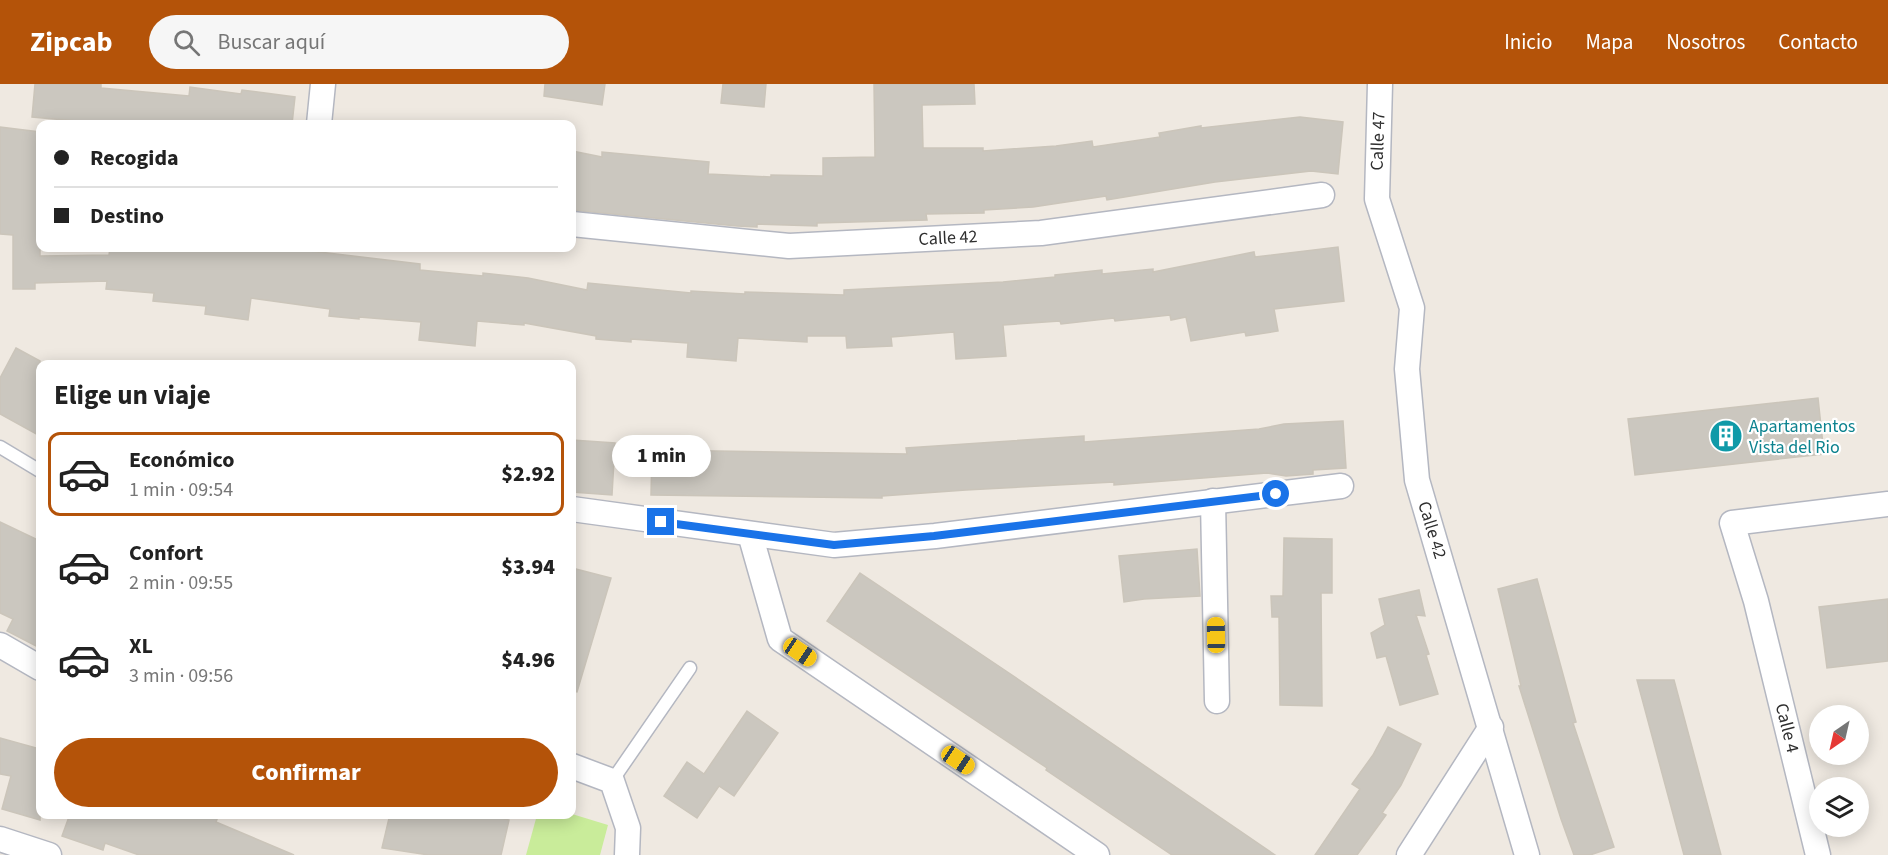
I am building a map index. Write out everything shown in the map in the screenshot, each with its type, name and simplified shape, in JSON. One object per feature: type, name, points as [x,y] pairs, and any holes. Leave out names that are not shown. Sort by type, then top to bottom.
[{"type":"street","points":[[319,120],[323,84]]},
{"type":"street","name":"Calle 47","points":[[1377,199],[1380,84]]},
{"type":"street","name":"Calle 42","points":[[576,224],[789,246],[1041,233],[1322,195]]},
{"type":"street","name":"Calle 42","points":[[1377,199],[1412,308],[1407,369],[1417,480],[1527,855]]},
{"type":"street","points":[[576,510],[834,545],[934,536],[1341,486]]},
{"type":"street","points":[[1213,501],[1217,701]]},
{"type":"street","name":"Calle 4","points":[[1818,855],[1756,601],[1732,523],[1888,504]]},
{"type":"street","points":[[750,534],[780,639],[1097,855]]},
{"type":"street","points":[[0,645],[36,666]]},
{"type":"street","points":[[1409,855],[1491,727]]},
{"type":"street","points":[[576,767],[612,781],[628,828],[627,855]]},
{"type":"street","points":[[0,839],[49,855]]},
{"type":"lane","points":[[0,447],[36,469]]},
{"type":"lane","points":[[612,781],[690,668]]},
{"type":"green space","points":[[576,815],[608,825],[600,855],[526,855],[536,819],[576,819]]},
{"type":"building","points":[[35,84],[101,84],[101,88],[189,96],[190,87],[241,94],[242,90],[295,97],[292,120],[65,120],[32,117]]},
{"type":"building","points":[[545,84],[605,84],[602,105],[544,96]]},
{"type":"building","points":[[723,84],[766,84],[764,107],[721,103]]},
{"type":"building","points":[[874,84],[974,84],[975,104],[922,105],[923,148],[983,148],[983,151],[1092,141],[1093,147],[1160,137],[1159,133],[1201,126],[1201,128],[1300,117],[1343,122],[1338,174],[1311,171],[1215,182],[1107,200],[1106,196],[1033,207],[984,210],[984,213],[926,214],[927,220],[817,223],[817,226],[757,224],[757,227],[737,226],[576,210],[576,152],[602,157],[602,152],[709,162],[708,174],[771,177],[771,175],[823,176],[823,158],[875,157]]},
{"type":"building","points":[[0,127],[36,132],[36,252],[40,252],[40,256],[109,255],[109,252],[319,252],[420,264],[420,270],[528,278],[587,290],[588,283],[691,293],[691,291],[844,295],[844,290],[1003,282],[1102,270],[1102,274],[1153,269],[1153,272],[1254,252],[1255,257],[1338,247],[1344,301],[1274,309],[1278,331],[1246,336],[1245,332],[1191,341],[1186,317],[1171,320],[1170,315],[1115,321],[1114,318],[1061,324],[1060,321],[1003,325],[1006,356],[956,359],[954,332],[891,337],[892,346],[847,348],[846,336],[807,336],[807,342],[738,338],[736,361],[687,357],[688,343],[596,339],[596,336],[524,323],[524,325],[477,321],[475,346],[419,340],[421,322],[329,316],[330,309],[251,298],[248,320],[205,314],[206,306],[153,301],[154,293],[106,289],[107,281],[35,283],[35,289],[13,289],[13,235],[0,234]]},
{"type":"building","points":[[16,348],[38,360],[36,360],[36,434],[0,414],[0,378]]},
{"type":"building","name":"Apartamentos Vista del Rio","points":[[1818,398],[1824,454],[1635,475],[1628,419]]},
{"type":"building","points":[[1343,421],[1346,468],[1313,470],[1313,474],[1286,476],[1267,473],[1114,485],[1114,482],[966,490],[882,496],[882,498],[651,495],[652,450],[907,454],[906,448],[1084,436],[1084,442]]},
{"type":"building","points":[[576,440],[615,443],[612,495],[576,492]]},
{"type":"building","points":[[0,522],[36,539],[36,646],[7,631],[13,619],[0,613]]},
{"type":"building","points":[[1284,538],[1332,539],[1332,593],[1321,593],[1322,706],[1280,705],[1279,617],[1272,617],[1271,596],[1283,596]]},
{"type":"building","points":[[1197,549],[1200,596],[1124,602],[1119,556]]},
{"type":"building","points":[[576,569],[611,578],[576,692]]},
{"type":"building","points":[[860,573],[1275,855],[1172,855],[1046,770],[1047,768],[827,621]]},
{"type":"building","points":[[1537,579],[1576,722],[1573,723],[1614,847],[1590,855],[1574,855],[1561,819],[1519,686],[1521,686],[1498,589]]},
{"type":"building","points":[[1419,590],[1425,616],[1416,615],[1429,654],[1426,655],[1438,694],[1400,705],[1386,656],[1377,658],[1371,633],[1385,625],[1379,599]]},
{"type":"building","points":[[1888,599],[1888,661],[1827,668],[1819,607]]},
{"type":"building","points":[[1637,680],[1674,680],[1721,855],[1684,855]]},
{"type":"building","points":[[747,711],[778,733],[734,796],[719,786],[697,818],[664,796],[687,762],[704,774]]},
{"type":"building","points":[[1388,727],[1421,744],[1401,785],[1382,813],[1386,815],[1357,855],[1315,855],[1360,789],[1352,784],[1373,755]]},
{"type":"building","points":[[0,738],[36,748],[36,819],[2,809],[11,776],[0,774]]},
{"type":"building","points":[[68,819],[217,819],[216,822],[294,855],[139,855],[105,843],[103,850],[62,836]]},
{"type":"building","points":[[389,819],[509,820],[501,855],[429,855],[382,848]]},
{"type":"place","name":"Apartamentos Vista del Rio","points":[[1726,436]]},
{"type":"route","points":[[661,522],[834,545],[934,536],[1276,494]]}]
